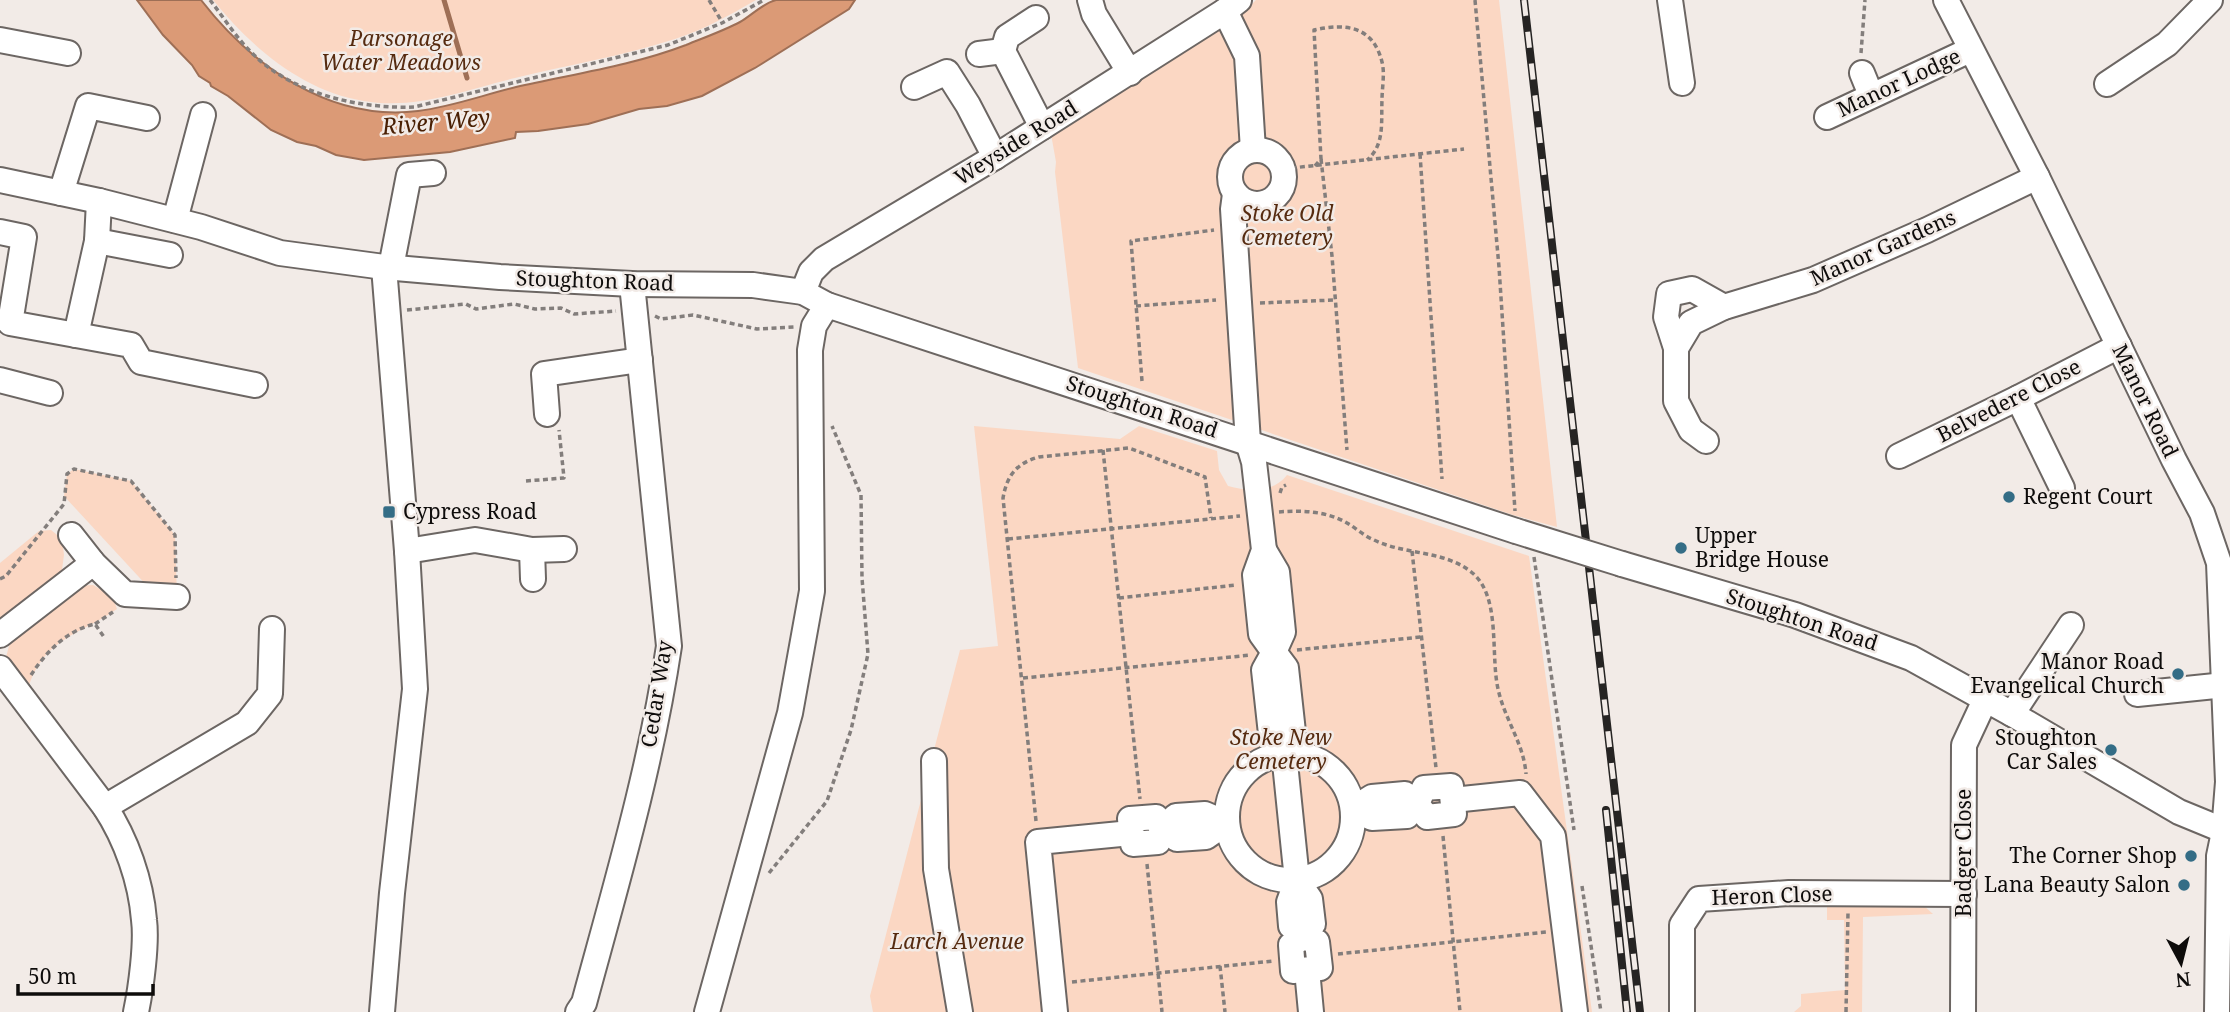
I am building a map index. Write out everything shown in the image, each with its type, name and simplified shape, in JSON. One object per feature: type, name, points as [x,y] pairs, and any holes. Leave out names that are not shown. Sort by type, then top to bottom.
[{"type":"street","points":[[1090,0],[1094,14],[1130,73]]},
{"type":"street","points":[[1670,0],[1682,83]]},
{"type":"street","name":"Manor Road","points":[[1946,0],[2037,177],[2202,513],[2219,563],[2228,782],[2227,832],[2219,856],[2217,1012]]},
{"type":"street","points":[[2107,84],[2166,44],[2210,0]]},
{"type":"street","points":[[1232,6],[1247,56],[1254,149]]},
{"type":"street","name":"Weyside Road","points":[[803,292],[810,272],[824,259],[995,157],[1232,6]]},
{"type":"street","points":[[1036,18],[1007,37],[991,53],[1042,127]]},
{"type":"street","points":[[0,40],[68,53]]},
{"type":"street","name":"Manor Lodge","points":[[1827,117],[1866,84],[1970,50]]},
{"type":"street","points":[[914,87],[947,72],[995,157]]},
{"type":"street","points":[[61,193],[88,106],[147,118]]},
{"type":"street","points":[[175,220],[202,115]]},
{"type":"street","points":[[1254,149],[1278,158],[1283,169],[1284,183],[1281,191],[1268,202],[1250,203],[1236,194],[1231,185],[1232,166],[1244,152],[1254,149]]},
{"type":"street","points":[[382,1012],[392,893],[415,689],[407,551],[387,312],[388,267],[409,175],[433,173]]},
{"type":"street","name":"Manor Gardens","points":[[1675,348],[1691,323],[1724,307],[1813,280],[1927,230],[2037,177]]},
{"type":"street","name":"Stoughton Road","points":[[0,180],[175,220],[280,253],[388,267],[500,276],[632,284],[753,285],[803,292],[827,305],[1517,531],[1795,614],[1874,643],[1911,658],[2179,812],[2227,832]]},
{"type":"street","points":[[1236,194],[1228,302],[1248,442],[1254,462],[1264,550],[1277,572],[1283,632],[1274,652]]},
{"type":"street","points":[[76,335],[97,241],[99,201]]},
{"type":"street","points":[[0,232],[24,237],[10,323],[131,345],[141,362],[255,385]]},
{"type":"street","points":[[97,241],[170,255]]},
{"type":"street","name":"Cedar Way","points":[[578,1012],[584,1003],[637,804],[669,646],[632,284]]},
{"type":"street","points":[[1706,441],[1691,430],[1676,401],[1675,348],[1666,317],[1669,294],[1692,289],[1724,307]]},
{"type":"street","points":[[707,1012],[790,713],[812,591],[810,350],[814,326],[827,305]]},
{"type":"street","name":"Belvedere Close","points":[[1899,456],[2119,345]]},
{"type":"street","points":[[547,414],[544,374],[640,360]]},
{"type":"street","points":[[0,380],[50,393]]},
{"type":"street","points":[[2018,398],[2062,488]]},
{"type":"street","points":[[71,535],[93,563],[125,594],[177,597]]},
{"type":"street","points":[[407,551],[475,540],[532,550],[564,549]]},
{"type":"street","points":[[532,550],[533,579]]},
{"type":"street","points":[[1264,550],[1255,575],[1261,634],[1286,668],[1293,733],[1284,753],[1297,880],[1310,899],[1313,923],[1305,955],[1311,1012]]},
{"type":"street","points":[[0,635],[93,563]]},
{"type":"street","points":[[2012,714],[2071,625]]},
{"type":"street","points":[[105,807],[247,723],[270,694],[272,629]]},
{"type":"street","points":[[0,668],[105,807],[134,869],[145,920],[136,1012]]},
{"type":"street","points":[[2137,694],[2225,685]]},
{"type":"street","name":"Badger Close","points":[[1963,1012],[1964,745],[1985,700]]},
{"type":"street","points":[[1284,753],[1316,758],[1334,771],[1347,789],[1353,809],[1353,829],[1346,848],[1333,863],[1317,875],[1297,880],[1268,876],[1242,860],[1231,842],[1226,823],[1230,796],[1243,773],[1257,762],[1284,753]]},
{"type":"street","points":[[934,761],[936,869],[960,1012]]},
{"type":"street","points":[[1353,809],[1372,818],[1407,816],[1417,804],[1427,817],[1444,801],[1520,793],[1553,836],[1575,1012]]},
{"type":"street","points":[[1055,1012],[1038,842],[1145,831],[1177,839],[1206,837],[1226,823]]},
{"type":"street","name":"Heron Close","points":[[1682,1012],[1682,925],[1699,899],[1789,893],[1964,894]]},
{"type":"path","points":[[210,0],[253,55],[299,86],[359,104],[393,108],[414,107],[668,45],[722,23],[764,0]]},
{"type":"path","points":[[709,0],[722,23]]},
{"type":"path","points":[[1475,0],[1499,267],[1517,531]]},
{"type":"path","points":[[1865,0],[1866,84]]},
{"type":"path","points":[[1347,450],[1321,162],[1314,30],[1332,26],[1359,29],[1375,44],[1382,64],[1381,138],[1375,153],[1367,160]]},
{"type":"path","points":[[1283,169],[1315,166],[1321,162],[1367,160],[1464,149]]},
{"type":"path","points":[[1420,154],[1442,479]]},
{"type":"path","points":[[1142,382],[1131,241],[1234,228]]},
{"type":"path","points":[[1136,306],[1335,300]]},
{"type":"path","points":[[387,312],[466,304],[476,309],[514,304],[535,309],[561,308],[574,314],[621,310],[649,313],[661,319],[693,315],[757,328],[814,326]]},
{"type":"path","points":[[526,481],[564,478],[559,429],[547,414]]},
{"type":"path","points":[[763,882],[827,801],[851,730],[868,654],[862,578],[861,495],[828,418]]},
{"type":"path","points":[[1038,842],[1003,498],[1005,486],[1017,467],[1040,457],[1129,448],[1205,477],[1211,518]]},
{"type":"path","points":[[1103,450],[1162,1012]]},
{"type":"path","points":[[0,579],[6,576],[64,504],[67,474],[74,469],[131,481],[175,535],[177,597]]},
{"type":"path","points":[[1008,539],[1305,510],[1343,521],[1372,540],[1456,562],[1474,574],[1486,591],[1492,611],[1499,693],[1517,737],[1527,772],[1520,793]]},
{"type":"path","points":[[1412,551],[1444,801],[1452,942],[1460,1012]]},
{"type":"path","points":[[1534,551],[1576,840]]},
{"type":"path","points":[[1119,598],[1256,583]]},
{"type":"path","points":[[1023,678],[1421,637]]},
{"type":"path","points":[[1582,882],[1601,1012]]},
{"type":"path","points":[[1846,1012],[1849,893]]},
{"type":"path","points":[[1052,984],[1305,955],[1565,930]]},
{"type":"path","points":[[1220,966],[1225,1012]]},
{"type":"green space","name":"Parsonage Water Meadows","points":[[213,0],[756,0],[706,27],[655,45],[440,97],[383,103],[341,96],[299,77],[261,50]]},
{"type":"green space","name":"Stoke Old Cemetery","points":[[1256,0],[1499,0],[1557,527],[1513,515],[1078,368],[1051,134],[1243,13]]},
{"type":"green space","name":"Stoke New Cemetery","points":[[974,426],[1120,439],[1139,426],[1217,451],[1219,470],[1228,486],[1260,490],[1275,485],[1287,475],[1529,556],[1592,1012],[873,1012],[870,996],[960,650],[998,646]]},
{"type":"green space","points":[[74,469],[131,481],[175,535],[177,597],[150,589],[64,496],[67,474]]},
{"type":"green space","points":[[51,530],[62,539],[64,555],[61,577],[0,624],[0,563],[39,531]]},
{"type":"green space","points":[[93,585],[112,596],[117,609],[53,648],[35,672],[28,689],[5,661],[14,638],[75,586]]},
{"type":"green space","points":[[1827,901],[1924,906],[1933,914],[1863,917],[1862,1012],[1794,1012],[1801,1006],[1801,994],[1845,990],[1844,920],[1827,920]]},
{"type":"water","name":"River Wey","points":[[137,0],[201,0],[244,47],[296,84],[324,98],[354,108],[386,112],[443,107],[516,87],[644,59],[727,28],[776,0],[855,0],[849,9],[755,68],[702,96],[667,106],[639,109],[588,124],[516,132],[515,138],[450,152],[364,160],[336,155],[271,130],[199,76]]},
{"type":"waterway","points":[[444,0],[467,78]]},
{"type":"railway","points":[[1524,0],[1640,1012]]},
{"type":"railway","points":[[1606,810],[1627,1012]]},
{"type":"place","name":"Regent Court","points":[[2009,497]]},
{"type":"place","name":"Cypress Road","points":[[389,512]]},
{"type":"place","name":"Upper Bridge House","points":[[1681,548]]},
{"type":"place","name":"Manor Road Evangelical Church","points":[[2178,674]]},
{"type":"place","name":"Stoughton Car Sales","points":[[2111,750]]},
{"type":"place","name":"The Corner Shop","points":[[2191,856]]},
{"type":"place","name":"Lana Beauty Salon","points":[[2184,885]]},
{"type":"park label","name":"Larch Avenue","points":[[957,942]]}]
